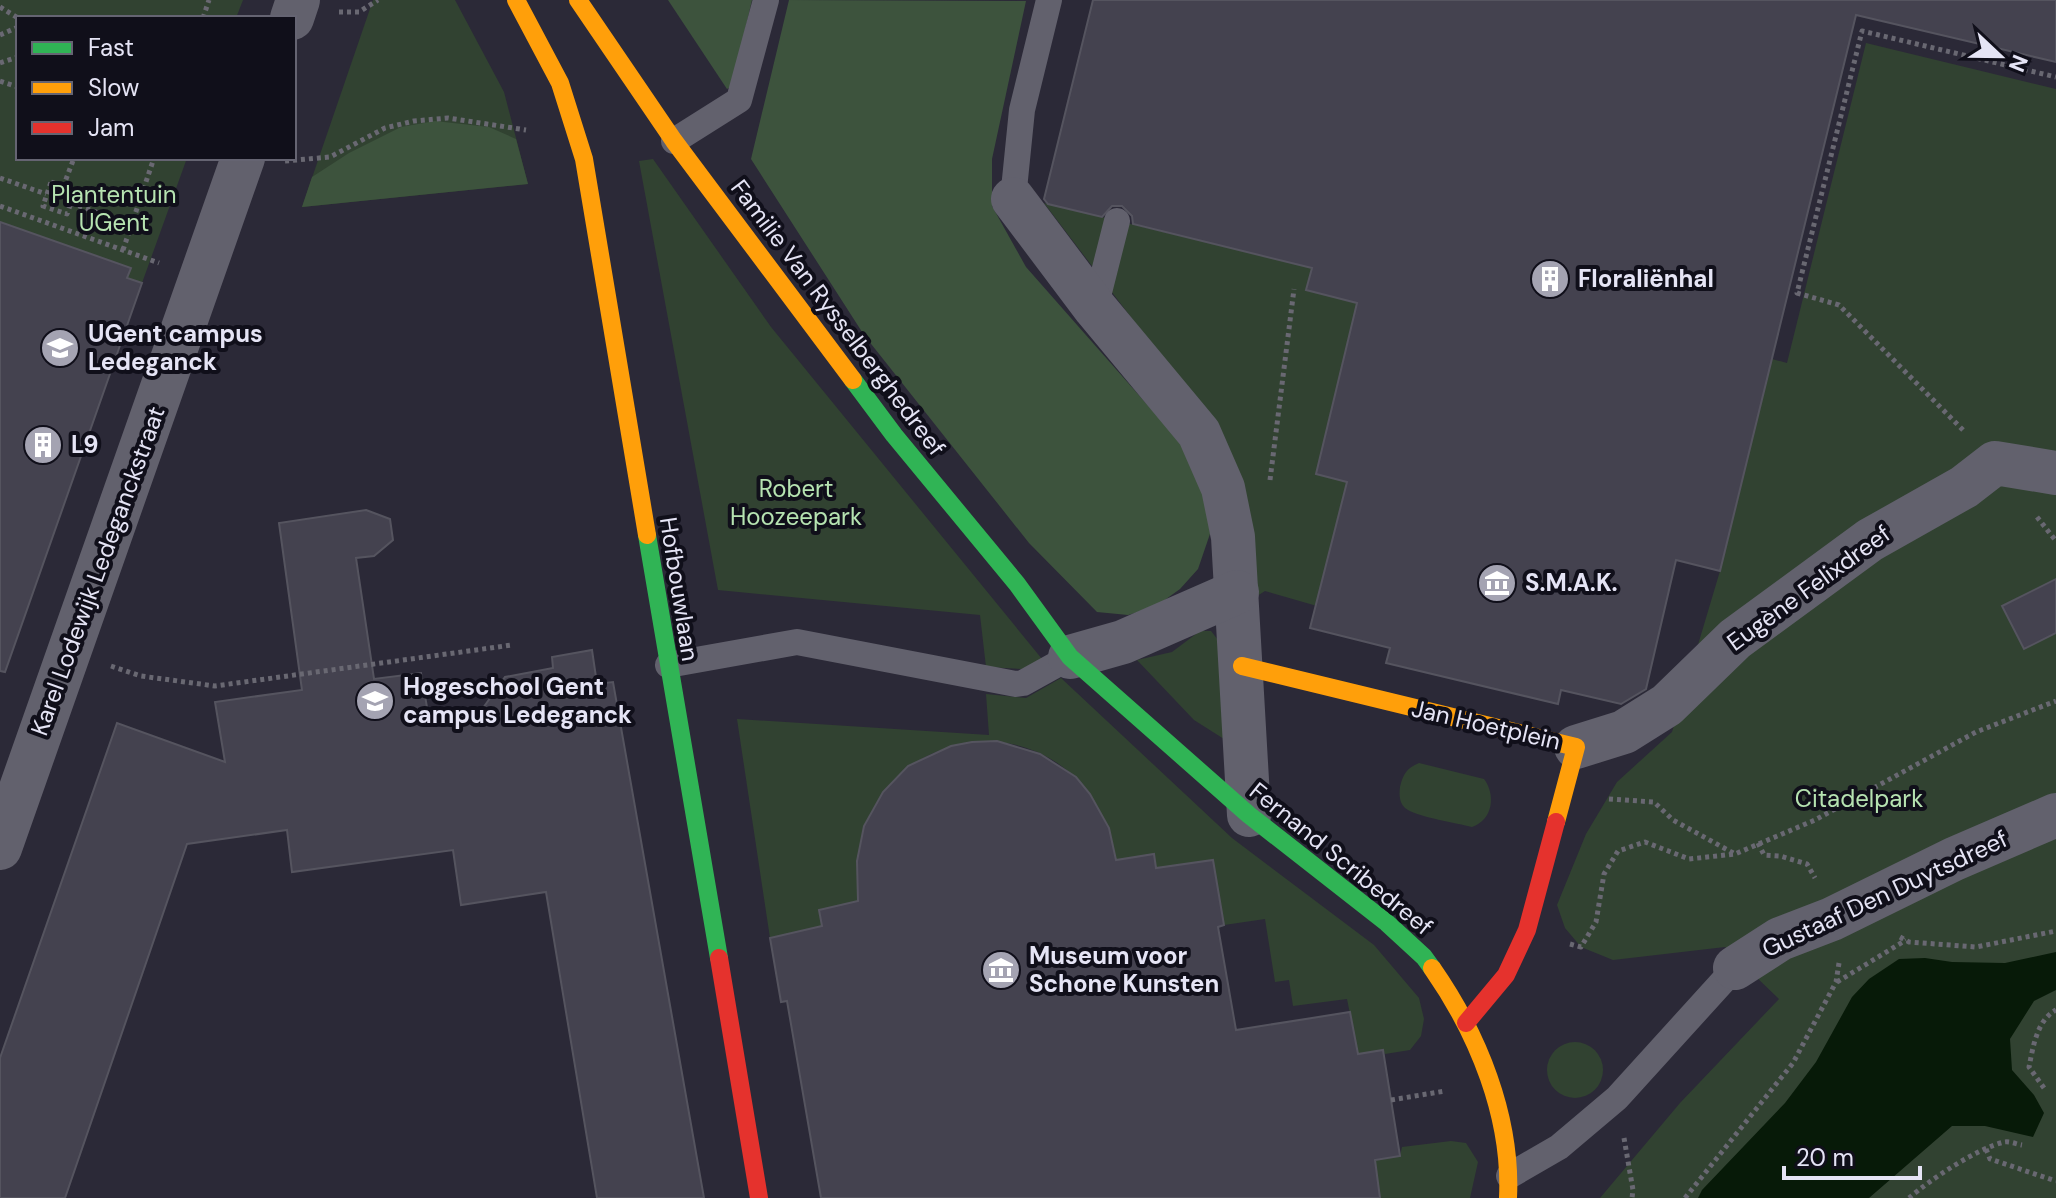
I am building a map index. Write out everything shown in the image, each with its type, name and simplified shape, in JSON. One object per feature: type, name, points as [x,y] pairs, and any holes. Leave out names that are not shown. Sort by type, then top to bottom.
[{"type":"main road","name":"Hofbouwlaan","points":[[516,0],[560,83],[584,159],[759,1198]]},
{"type":"main road","name":"Familie Van Rysselberghedreef","points":[[578,0],[674,141],[894,435],[1017,584],[1070,657]]},
{"type":"main road","name":"Fernand Scribedreef","points":[[1070,657],[1249,815],[1387,923],[1424,957],[1450,994],[1483,1059],[1496,1099],[1509,1187]]},
{"type":"main road","name":"Jan Hoetplein","points":[[1242,666],[1576,747],[1527,930],[1506,975],[1466,1023]]},
{"type":"street","name":"Karel Lodewijk Ledeganckstraat","points":[[0,848],[242,162]]},
{"type":"street","points":[[1013,199],[1095,308],[1199,433],[1223,488],[1233,537],[1249,815]]},
{"type":"street","points":[[1995,463],[2056,473]]},
{"type":"street","name":"Eugène Felixdreef","points":[[1576,747],[1624,732],[1667,705],[1735,639],[1870,540],[1964,487],[1995,463]]},
{"type":"street","points":[[1070,657],[1123,642],[1237,592]]},
{"type":"street","name":"Gustaaf Den Duytsdreef","points":[[1735,968],[1780,939],[1840,915],[1954,859],[2056,815]]},
{"type":"lane","points":[[674,141],[739,100],[766,0]]},
{"type":"lane","points":[[1013,199],[1022,110],[1049,0]]},
{"type":"lane","points":[[1095,308],[1117,221]]},
{"type":"lane","points":[[668,665],[797,642],[1016,684],[1070,657]]},
{"type":"lane","name":"Gustaaf Den Duytsdreef","points":[[1509,1187],[1617,1098],[1735,968]]},
{"type":"path","points":[[1995,463],[1839,305],[1797,293],[1862,31],[2056,77]]},
{"type":"path","points":[[296,159],[330,157],[385,128],[448,118],[577,137]]},
{"type":"path","points":[[63,187],[73,160]]},
{"type":"path","points":[[123,250],[153,160]]},
{"type":"path","points":[[242,162],[277,160]]},
{"type":"path","points":[[0,178],[46,194]]},
{"type":"path","points":[[51,182],[75,191],[67,214],[43,206],[46,194],[51,182]]},
{"type":"path","points":[[71,203],[107,216]]},
{"type":"path","points":[[0,206],[151,259]]},
{"type":"path","points":[[50,224],[55,210]]},
{"type":"path","points":[[1269,493],[1294,289]]},
{"type":"path","points":[[67,656],[141,676],[215,686],[512,645]]},
{"type":"path","points":[[1581,947],[1596,922],[1604,874],[1618,851],[1645,842],[1689,859],[1735,854],[1815,820],[1976,732],[2056,701]]},
{"type":"path","points":[[1608,799],[1654,802],[1673,820],[1735,854]]},
{"type":"path","points":[[1758,843],[1764,855],[1807,864],[1840,915],[1906,940],[1976,947],[2056,931]]},
{"type":"path","points":[[1685,1198],[1793,1063],[1836,982],[1840,915]]},
{"type":"path","points":[[1836,982],[1906,940]]},
{"type":"path","points":[[2044,1088],[2029,1067],[2035,1040],[2048,1014],[2056,1010]]},
{"type":"path","points":[[1391,1100],[1449,1090]]},
{"type":"path","points":[[1617,1098],[1632,1198]]},
{"type":"path","points":[[1909,1198],[1928,1182],[1986,1149],[2007,1141],[2022,1145]]},
{"type":"path","points":[[1986,1149],[1990,1159],[2056,1181]]},
{"type":"green space","name":"Plantentuin UGent","points":[[0,0],[243,0],[237,16],[16,16],[16,160],[186,160],[142,283],[127,278],[131,268],[0,222]]},
{"type":"green space","points":[[373,0],[455,0],[504,92],[528,184],[302,207]]},
{"type":"green space","name":"Citadelpark","points":[[1866,43],[2056,89],[2056,1198],[1600,1198],[1680,1103],[1779,999],[1725,947],[1613,960],[1581,947],[1565,928],[1557,905],[1586,834],[1617,782],[1672,732],[1720,571],[1772,359],[1787,363]]},
{"type":"green space","name":"Robert Hoozeepark","points":[[653,159],[771,327],[1042,659],[1022,669],[986,667],[980,615],[718,590],[639,161]]},
{"type":"green space","points":[[1044,203],[1312,268],[1306,290],[1357,303],[1316,474],[1347,482],[1317,606],[1265,591],[1254,598],[1207,417]]},
{"type":"green space","points":[[1200,631],[1211,631],[1218,640],[1224,739],[1194,720],[1137,660],[1172,652]]},
{"type":"green space","points":[[1061,678],[1232,838],[1374,945],[1419,998],[1424,1019],[1421,1036],[1410,1050],[1358,1054],[1347,999],[1293,1006],[1289,980],[1275,982],[1265,919],[1224,925],[1213,860],[1156,868],[1154,854],[1116,860],[1107,825],[1077,779],[1038,752],[994,742],[949,747],[909,767],[878,800],[860,845],[860,901],[820,910],[822,926],[770,938],[737,719],[989,735],[986,694],[1026,698]]},
{"type":"green space","points":[[1419,763],[1484,779],[1491,799],[1484,819],[1472,827],[1413,813],[1405,808],[1401,803],[1401,782],[1409,769]]},
{"type":"green space","points":[[1575,1042],[1595,1050],[1603,1070],[1595,1090],[1575,1098],[1555,1090],[1547,1070],[1555,1050]]},
{"type":"green space","points":[[1451,1141],[1466,1143],[1478,1162],[1470,1198],[1380,1198],[1375,1160],[1400,1156],[1402,1147]]},
{"type":"shaded area","points":[[668,0],[752,0],[732,86],[727,89]]},
{"type":"shaded area","points":[[789,0],[1026,1],[992,159],[992,206],[1026,267],[1181,443],[1203,489],[1212,528],[1198,569],[1180,589],[1155,607],[1128,615],[1097,612],[1029,543],[864,335],[751,159]]},
{"type":"shaded area","points":[[435,121],[489,127],[516,139],[528,184],[302,207],[312,177],[349,153],[401,127]]},
{"type":"shaded area","points":[[2056,952],[2056,990],[2034,1001],[2010,1039],[2012,1070],[2034,1095],[2044,1113],[2033,1137],[1985,1126],[1952,1126],[1869,1198],[1698,1198],[1702,1190],[1785,1103],[1816,1062],[1852,997],[1869,979],[1899,959],[2005,963]]},
{"type":"building","name":"Floraliënhal","points":[[1093,0],[2056,0],[2056,62],[1856,15],[1720,571],[1676,560],[1646,689],[1621,704],[1561,690],[1558,704],[1386,663],[1390,648],[1310,628],[1347,482],[1316,474],[1357,303],[1306,290],[1312,268],[1133,224],[1132,216],[1122,206],[1112,206],[1102,217],[1048,204],[1044,199]]},
{"type":"building","name":"L9","points":[[0,222],[131,268],[127,278],[142,283],[5,672],[0,671]]},
{"type":"building","points":[[366,510],[390,519],[393,540],[374,556],[356,558],[374,679],[421,673],[428,713],[483,708],[505,677],[553,668],[552,657],[592,650],[597,684],[613,682],[704,1198],[597,1198],[546,892],[461,905],[453,850],[292,872],[287,830],[187,844],[65,1198],[0,1198],[0,1058],[117,723],[225,762],[215,702],[302,690],[279,523]]},
{"type":"building","points":[[2056,579],[2056,633],[2024,649],[2002,606]]},
{"type":"building","name":"Museum voor Schone Kunsten","points":[[997,741],[1040,754],[1076,777],[1090,794],[1109,828],[1116,860],[1154,854],[1156,868],[1213,860],[1224,925],[1218,927],[1236,1030],[1350,1012],[1358,1054],[1383,1050],[1400,1156],[1375,1160],[1380,1198],[821,1198],[787,1001],[781,1002],[770,938],[822,926],[819,910],[858,901],[857,861],[864,826],[883,792],[908,766],[951,746]]},
{"type":"traffic: fast","points":[[853,380],[894,435],[1017,584],[1070,657],[1249,815],[1387,923],[1432,968]]},
{"type":"traffic: fast","points":[[647,535],[719,958]]},
{"type":"traffic: slow","points":[[516,0],[560,83],[584,159],[647,535]]},
{"type":"traffic: slow","points":[[578,0],[674,141],[853,380]]},
{"type":"traffic: slow","points":[[1242,666],[1576,747],[1556,822]]},
{"type":"traffic: slow","points":[[1432,968],[1464,1020],[1489,1077],[1504,1137],[1508,1198]]},
{"type":"traffic: jam","points":[[1466,1023],[1506,975],[1527,930],[1556,822]]},
{"type":"traffic: jam","points":[[719,958],[759,1198]]},
{"type":"place","name":"Floraliënhal","points":[[1550,279]]},
{"type":"place","name":"UGent campus Ledeganck","points":[[60,348]]},
{"type":"place","name":"L9","points":[[43,445]]},
{"type":"place","name":"S.M.A.K.","points":[[1497,583]]},
{"type":"place","name":"Hogeschool Gent campus Ledeganck","points":[[375,701]]},
{"type":"place","name":"Museum voor Schone Kunsten","points":[[1001,970]]}]
